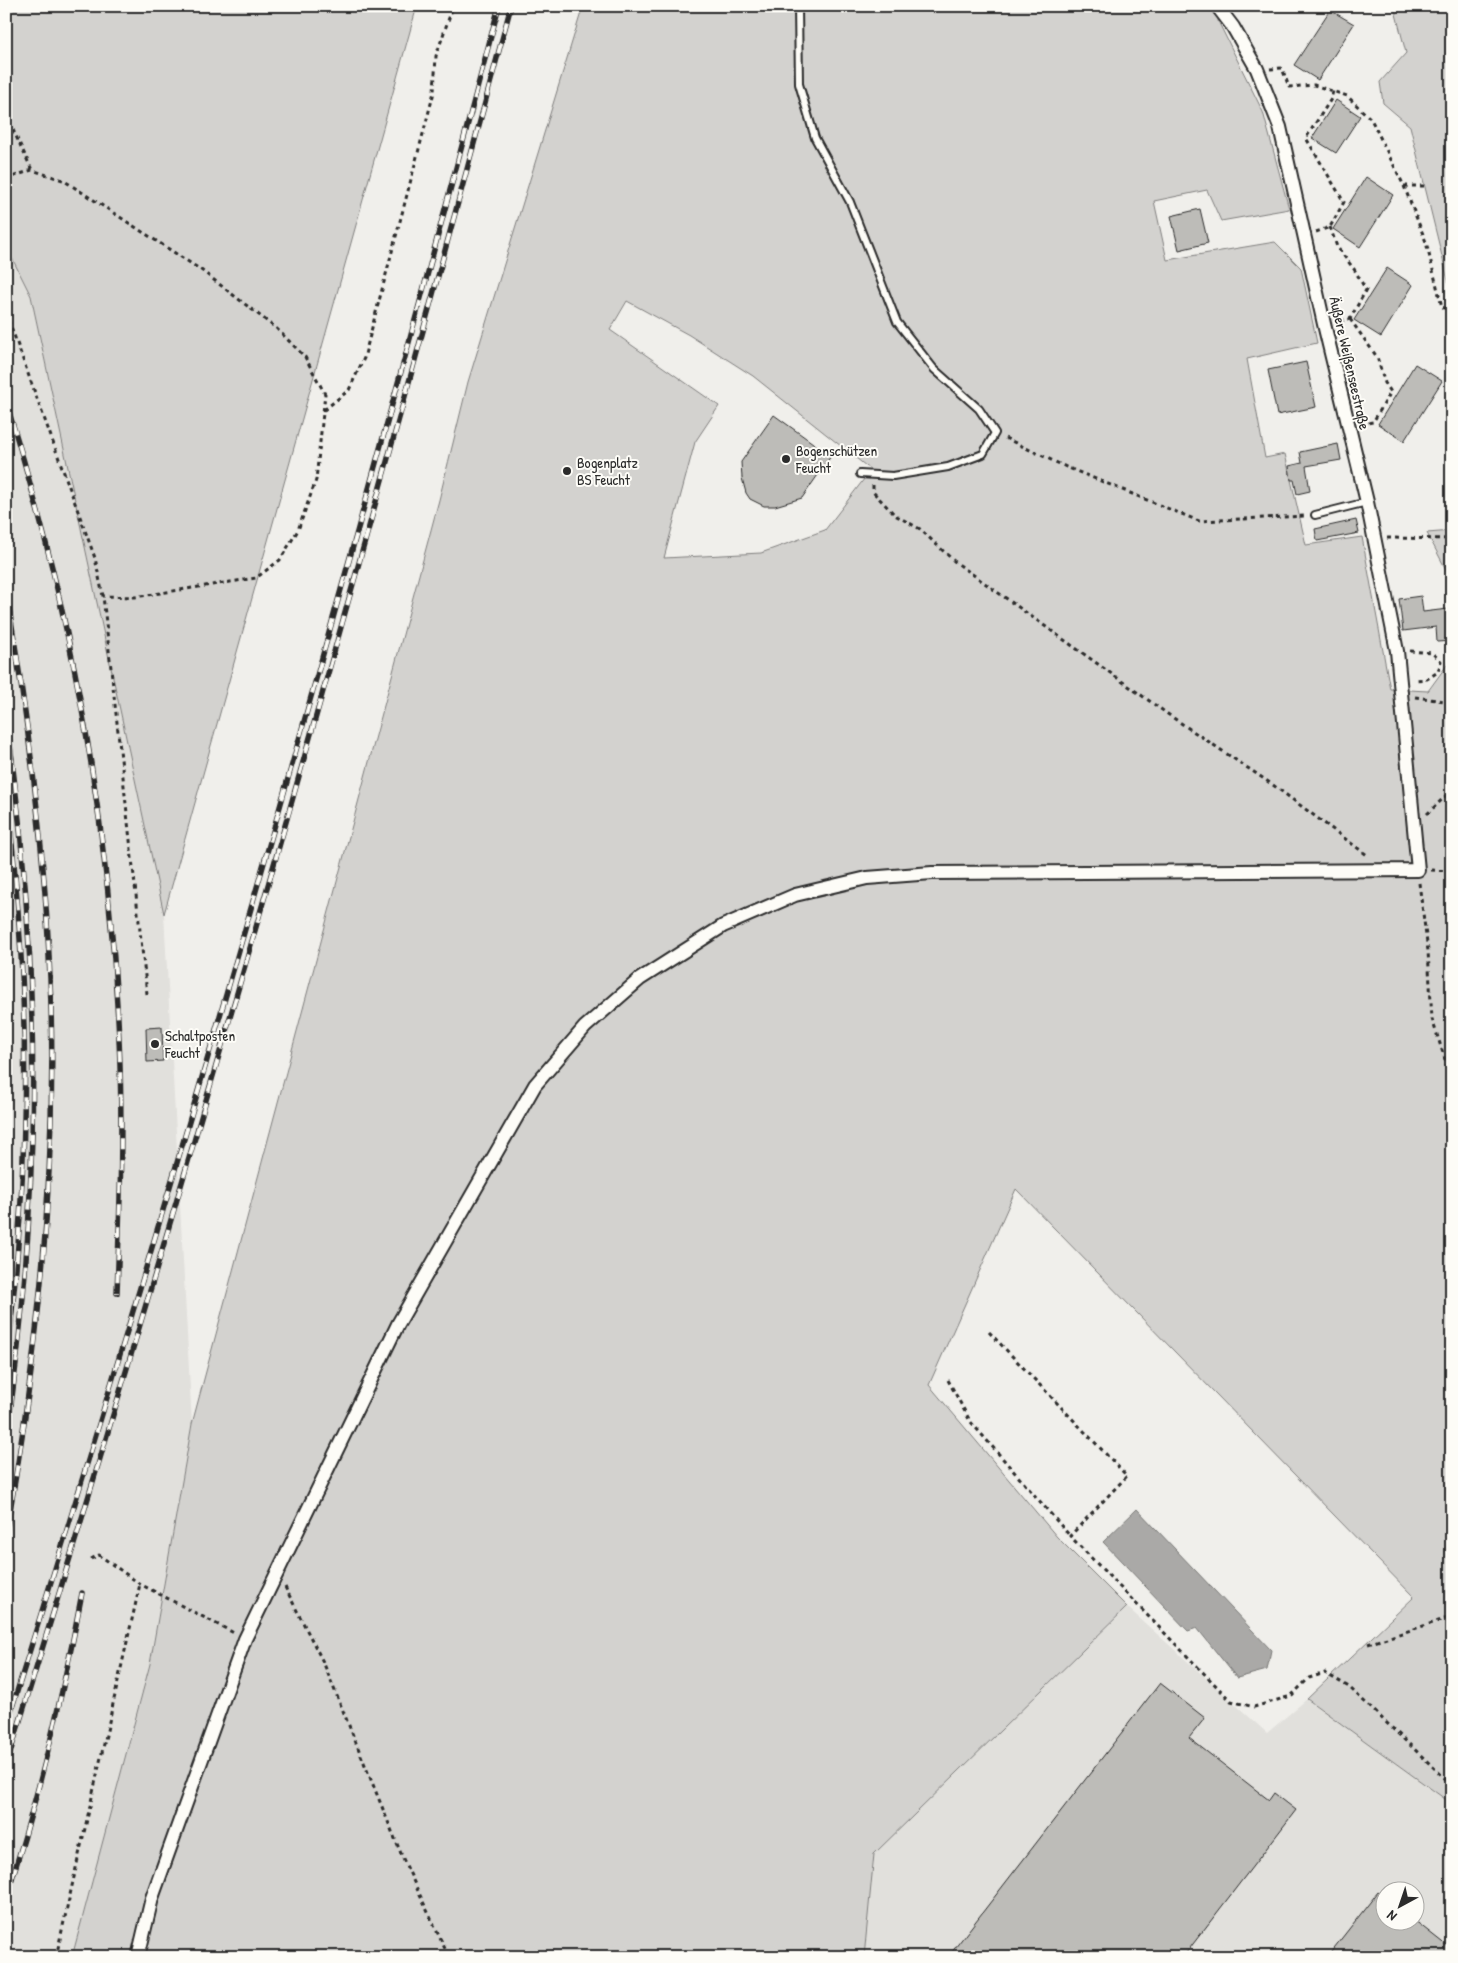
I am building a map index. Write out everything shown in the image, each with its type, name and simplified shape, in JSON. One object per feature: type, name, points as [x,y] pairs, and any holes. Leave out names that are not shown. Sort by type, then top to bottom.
[{"type":"street","name":"Äußere Weißenseestraße","points":[[1217,6],[1233,27],[1257,69],[1280,127],[1324,324],[1367,502],[1397,651],[1418,870]]},
{"type":"street","points":[[138,1957],[152,1898],[245,1640],[398,1324],[535,1085],[585,1028],[640,979],[723,926],[795,895],[867,878],[932,873],[1418,870]]},
{"type":"lane","points":[[798,6],[799,84],[815,138],[850,202],[897,322],[934,369],[979,409],[995,433],[983,454],[948,467],[893,476],[860,474]]},
{"type":"lane","points":[[1315,515],[1367,502]]},
{"type":"path","points":[[324,410],[349,390],[364,358],[434,92],[436,56],[453,6]]},
{"type":"path","points":[[1257,69],[1282,68],[1289,86],[1314,85],[1347,96],[1371,119],[1404,186],[1426,242],[1442,307],[1452,311]]},
{"type":"path","points":[[1304,234],[1330,227],[1344,202],[1306,138],[1331,98],[1333,91]]},
{"type":"path","points":[[6,115],[32,170]]},
{"type":"path","points":[[6,179],[32,170],[63,180],[201,270],[277,329],[305,357],[326,394],[316,480],[298,530],[280,560],[256,578],[135,597],[103,596]]},
{"type":"path","points":[[1404,186],[1424,186]]},
{"type":"path","points":[[1330,227],[1337,247],[1354,269],[1366,290],[1350,319]]},
{"type":"path","points":[[6,313],[95,558],[103,596],[147,994]]},
{"type":"path","points":[[1324,324],[1350,319]]},
{"type":"path","points":[[1349,426],[1373,422],[1391,392],[1385,383],[1377,356],[1350,319]]},
{"type":"path","points":[[995,433],[1066,468],[1199,521],[1289,518],[1315,515]]},
{"type":"path","points":[[873,474],[873,492],[895,515],[920,529],[954,561],[1169,715],[1273,785],[1375,862],[1382,870]]},
{"type":"path","points":[[1375,538],[1452,539]]},
{"type":"path","points":[[1397,651],[1432,653],[1441,662],[1438,672],[1427,679],[1400,681]]},
{"type":"path","points":[[1402,695],[1452,702]]},
{"type":"path","points":[[1414,827],[1452,790]]},
{"type":"path","points":[[1452,871],[1418,870],[1428,951],[1432,1019],[1452,1081]]},
{"type":"path","points":[[989,1332],[1127,1476],[1070,1536]]},
{"type":"path","points":[[948,1380],[970,1421],[1070,1536],[1231,1701],[1254,1708],[1292,1696],[1309,1678],[1325,1673],[1349,1687],[1452,1785]]},
{"type":"path","points":[[91,1559],[99,1555],[140,1584],[245,1640]]},
{"type":"path","points":[[278,1572],[324,1664],[404,1861],[447,1953],[445,1957]]},
{"type":"path","points":[[56,1957],[140,1584]]},
{"type":"path","points":[[1368,1644],[1448,1618],[1452,1614]]},
{"type":"path","points":[[1448,1618],[1452,1623]]},
{"type":"shaded area","points":[[6,6],[417,6],[164,914],[31,296],[6,246]]},
{"type":"shaded area","points":[[583,6],[1223,6],[1218,21],[1263,112],[1289,209],[1221,221],[1207,190],[1154,201],[1167,260],[1275,242],[1301,268],[1317,343],[1247,359],[1265,458],[1285,454],[1306,545],[1362,537],[1390,689],[1428,691],[1452,658],[1452,1804],[1307,1699],[1414,1597],[1016,1189],[929,1385],[1057,1537],[1127,1607],[874,1854],[864,1957],[72,1957],[150,1664],[192,1424],[439,500],[468,382]],"holes":[[[627,301],[689,335],[753,376],[871,470],[825,530],[761,553],[664,558],[695,442],[719,406],[610,330]]]},
{"type":"shaded area","points":[[1394,6],[1452,6],[1452,297],[1410,126],[1383,103],[1380,82],[1406,53]]},
{"type":"shaded area","points":[[6,246],[31,296],[164,914],[192,1424],[150,1664],[72,1957],[6,1957]]},
{"type":"shaded area","points":[[1452,531],[1452,581],[1427,533]]},
{"type":"shaded area","points":[[1137,1509],[1271,1650],[1267,1670],[1237,1678],[1197,1628],[1188,1631],[1103,1542]]},
{"type":"shaded area","points":[[1127,1607],[1267,1733],[1307,1699],[1452,1804],[1452,1957],[864,1957],[873,1854]]},
{"type":"building","points":[[1330,10],[1354,24],[1318,80],[1294,65]]},
{"type":"building","points":[[1336,100],[1360,116],[1336,153],[1312,138]]},
{"type":"building","points":[[1366,177],[1393,195],[1360,247],[1333,229]]},
{"type":"building","points":[[1200,209],[1208,243],[1179,250],[1171,216]]},
{"type":"building","points":[[1387,268],[1413,285],[1381,337],[1354,320]]},
{"type":"building","points":[[1306,362],[1316,407],[1277,415],[1268,370]]},
{"type":"building","points":[[1415,364],[1442,381],[1404,441],[1378,424]]},
{"type":"building","name":"Bogenschützen Feucht","points":[[774,415],[831,456],[802,498],[775,506],[764,506],[750,499],[746,493],[742,478],[741,462]]},
{"type":"building","points":[[1338,444],[1341,460],[1306,466],[1310,491],[1297,494],[1294,480],[1291,480],[1289,466],[1302,463],[1300,452]]},
{"type":"building","points":[[1356,520],[1359,533],[1317,541],[1315,529]]},
{"type":"building","points":[[1421,596],[1423,612],[1448,609],[1452,641],[1437,642],[1436,627],[1403,631],[1399,599]]},
{"type":"building","name":"Schaltposten Feucht","points":[[162,1027],[163,1061],[147,1062],[146,1028]]},
{"type":"building","points":[[1160,1683],[1205,1718],[1189,1738],[1269,1800],[1274,1793],[1296,1810],[1183,1957],[948,1957]]},
{"type":"building","points":[[1376,1895],[1376,1930],[1426,1929],[1452,1950],[1452,1957],[1327,1957]]},
{"type":"railway","points":[[6,1727],[137,1299],[262,869],[383,438],[499,6]]},
{"type":"railway","points":[[6,1766],[139,1328],[267,889],[391,448],[511,6]]},
{"type":"railway","points":[[6,402],[50,558],[68,637],[96,797],[106,877],[114,958],[121,1102],[117,1293]]},
{"type":"railway","points":[[6,590],[28,735],[40,832],[48,929],[52,1048],[48,1187],[37,1326],[18,1465],[6,1533]]},
{"type":"railway","points":[[6,716],[18,806],[26,896],[33,1078],[26,1259],[18,1350],[6,1440]]},
{"type":"railway","points":[[6,789],[15,871],[21,954],[25,1079],[20,1213],[6,1369]]},
{"type":"railway","points":[[6,1898],[29,1823],[49,1747],[82,1593]]},
{"type":"place","name":"Bogenschützen Feucht","points":[[786,459]]},
{"type":"place","name":"Bogenplatz BS Feucht","points":[[567,471]]},
{"type":"place","name":"Schaltposten Feucht","points":[[155,1044]]}]
